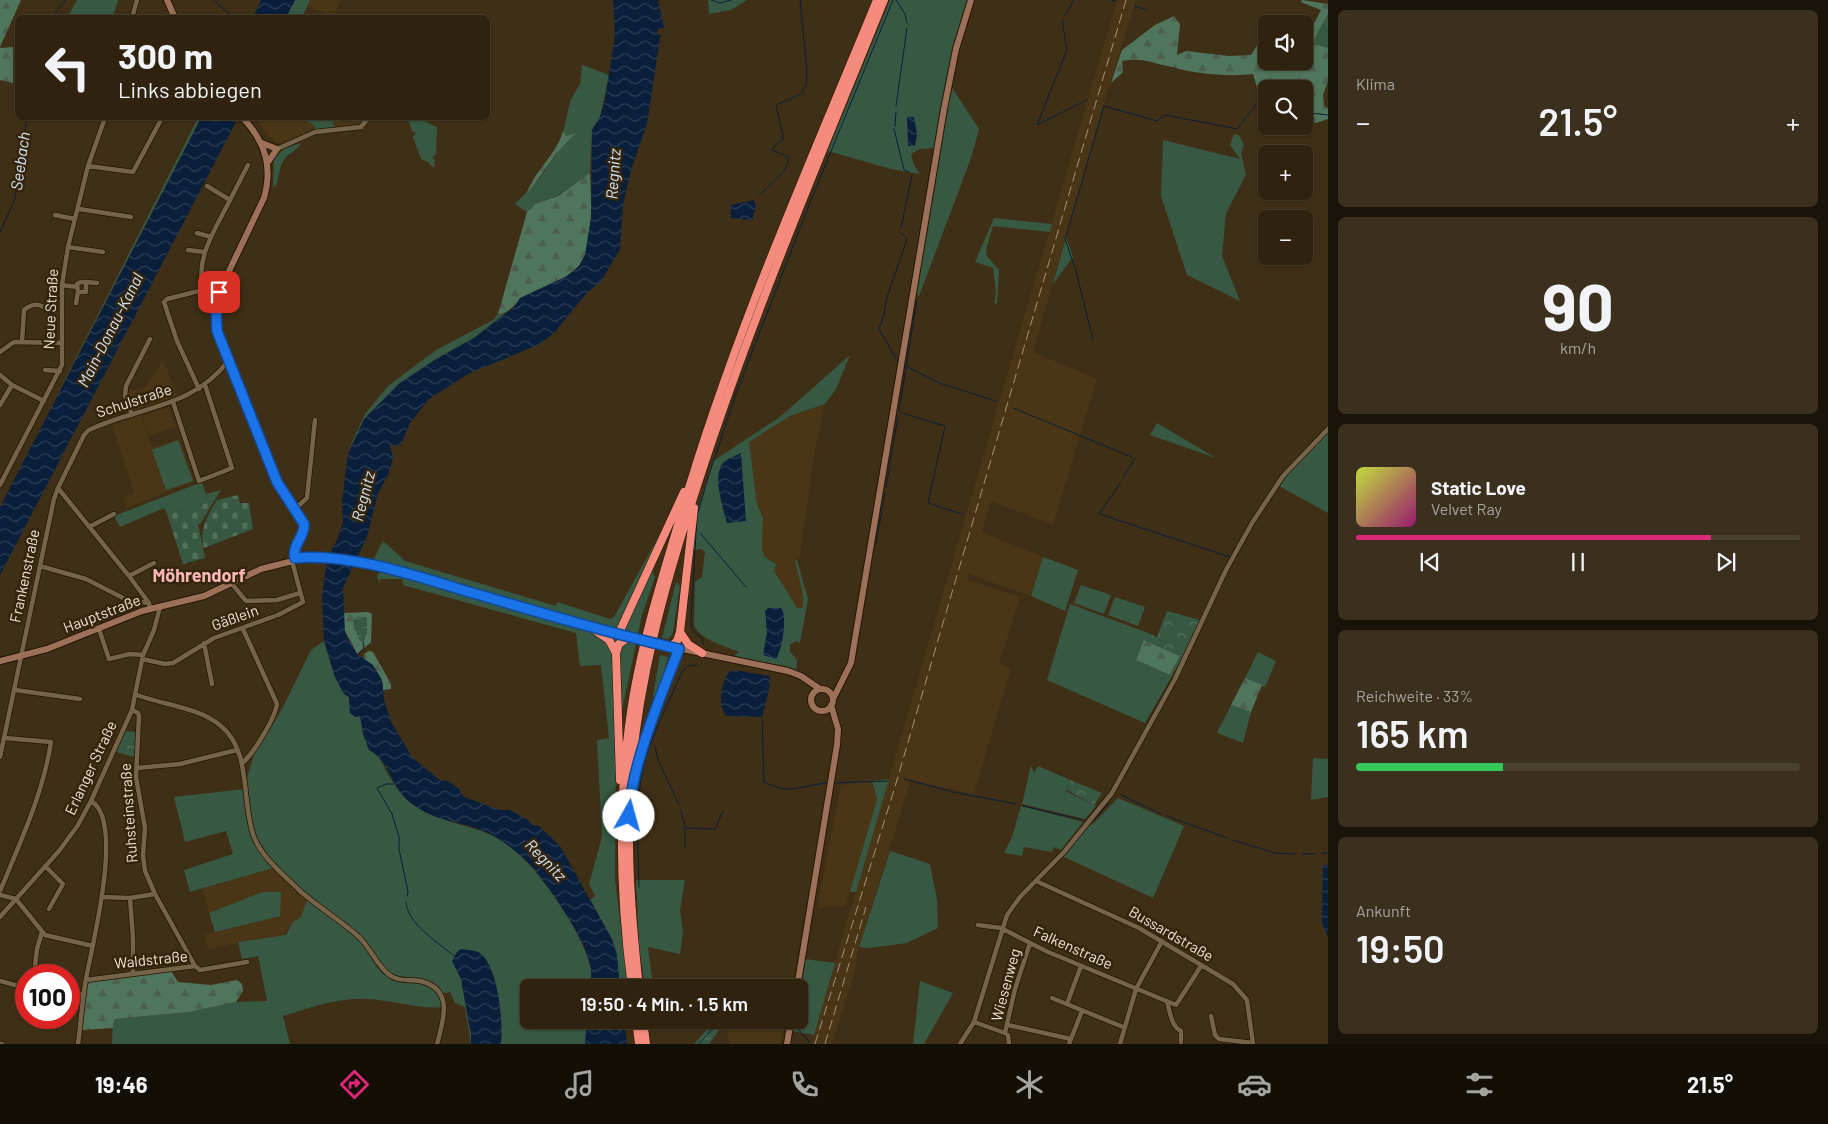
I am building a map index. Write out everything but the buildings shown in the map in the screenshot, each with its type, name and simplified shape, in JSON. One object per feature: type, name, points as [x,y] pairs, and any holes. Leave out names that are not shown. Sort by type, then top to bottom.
[{"type":"highway","points":[[631,979],[622,887],[626,803],[634,693],[652,609],[691,479],[748,317],[877,0]]},
{"type":"highway","points":[[626,803],[636,733],[669,572],[700,476],[757,313],[884,0]]},
{"type":"highway","points":[[670,647],[676,641],[680,632],[690,531],[700,476]]},
{"type":"highway","points":[[618,635],[691,479]]},
{"type":"highway","points":[[590,627],[609,640],[616,653]]},
{"type":"highway","points":[[680,632],[688,644],[702,654]]},
{"type":"highway","points":[[628,638],[620,642],[616,653],[626,803],[629,884],[637,979]]},
{"type":"highway","points":[[626,803],[679,649]]},
{"type":"highway","points":[[637,1029],[639,1044]]},
{"type":"highway","points":[[644,1029],[646,1044]]},
{"type":"street","points":[[133,15],[137,0]]},
{"type":"street","points":[[167,0],[174,15]]},
{"type":"street","points":[[824,710],[832,702],[851,663],[944,109],[956,50],[971,0]]},
{"type":"street","name":"Neue Straße","points":[[0,485],[60,371],[62,285],[68,247],[79,209],[88,166],[104,120]]},
{"type":"street","points":[[88,166],[133,172],[161,120]]},
{"type":"street","points":[[232,584],[246,601],[277,600],[300,593],[293,559],[295,546],[304,528],[295,509],[277,482],[216,325],[217,299],[268,186],[268,162],[262,143],[245,120]]},
{"type":"street","points":[[268,162],[277,149],[315,132],[361,127],[366,120]]},
{"type":"street","points":[[262,143],[277,149]]},
{"type":"street","points":[[217,299],[206,298],[203,290],[201,261],[211,237],[248,165]]},
{"type":"street","points":[[207,186],[230,200]]},
{"type":"street","points":[[79,209],[131,217]]},
{"type":"street","points":[[55,215],[75,219]]},
{"type":"street","points":[[197,233],[211,237]]},
{"type":"street","points":[[68,247],[103,252]]},
{"type":"street","points":[[188,250],[204,252]]},
{"type":"street","points":[[76,302],[81,282],[97,282]]},
{"type":"street","points":[[62,285],[86,292],[86,282]]},
{"type":"street","points":[[199,389],[177,341],[164,302],[167,299],[203,290]]},
{"type":"street","points":[[22,341],[24,310],[29,306],[44,307]]},
{"type":"street","points":[[132,415],[125,396],[126,386],[150,339]]},
{"type":"street","points":[[0,352],[7,345],[22,341],[62,343]]},
{"type":"street","name":"Schulstraße","points":[[58,488],[86,432],[173,402],[199,389],[229,360]]},
{"type":"street","name":"Neue Straße","points":[[45,370],[60,371]]},
{"type":"street","points":[[0,375],[12,385],[44,401]]},
{"type":"street","points":[[0,405],[12,385]]},
{"type":"street","points":[[173,402],[199,481],[232,468],[205,385]]},
{"type":"street","points":[[295,509],[307,498],[315,420]]},
{"type":"street","points":[[960,1044],[974,1022],[1001,928],[1013,906],[1062,853],[1112,793],[1176,679],[1226,570],[1252,523],[1282,476],[1328,429]]},
{"type":"street","points":[[58,488],[91,526],[150,606]]},
{"type":"street","name":"Frankenstraße","points":[[0,757],[54,499],[58,488]]},
{"type":"street","points":[[91,526],[114,514]]},
{"type":"street","name":"Hauptstraße","points":[[0,661],[22,657],[99,629],[150,606],[160,607],[204,596],[261,569],[293,559],[327,557],[372,566],[628,638],[788,671],[824,690]]},
{"type":"street","points":[[129,576],[154,563]]},
{"type":"street","points":[[40,566],[86,578],[127,600],[150,606]]},
{"type":"street","name":"Gäßlein","points":[[99,629],[110,659],[127,654],[165,664],[173,663],[204,643],[276,616],[302,604],[300,593]]},
{"type":"street","name":"Erlanger Straße","points":[[0,917],[70,836],[91,801],[132,710],[137,695],[142,657],[154,630],[160,607]]},
{"type":"street","points":[[242,763],[248,758],[268,726],[277,704],[243,629]]},
{"type":"street","name":"Gäßlein","points":[[204,643],[212,684]]},
{"type":"street","points":[[809,682],[812,695],[811,702],[814,707],[824,710],[836,723]]},
{"type":"street","points":[[812,695],[841,683]]},
{"type":"street","points":[[15,690],[80,699]]},
{"type":"street","points":[[798,979],[838,736],[832,702],[824,690]]},
{"type":"street","points":[[137,695],[196,712],[220,725],[230,734],[242,763],[248,816],[255,839],[279,870],[311,900],[358,937],[391,977],[427,984],[439,994],[445,1005],[446,1014],[436,1044]]},
{"type":"street","name":"Ruhsteinstraße","points":[[132,710],[139,716],[137,787],[145,828],[144,863],[155,894],[195,966]]},
{"type":"street","points":[[0,727],[7,727]]},
{"type":"street","points":[[5,738],[51,742],[47,767],[33,810],[0,893],[16,899],[42,932],[50,937],[93,946]]},
{"type":"street","points":[[137,768],[178,764],[237,750]]},
{"type":"street","points":[[78,1044],[86,980],[103,897],[106,859],[102,814],[98,805],[91,801]]},
{"type":"street","points":[[45,866],[63,884],[49,908]]},
{"type":"street","name":"Bussardstraße","points":[[1036,881],[1139,928],[1232,984],[1242,993],[1250,1013],[1253,1044]]},
{"type":"street","points":[[103,897],[130,898],[155,894]]},
{"type":"street","points":[[130,898],[134,939],[133,974]]},
{"type":"street","name":"Falkenstraße","points":[[978,925],[1001,928],[1081,966],[1167,1001]]},
{"type":"street","points":[[35,964],[42,932]]},
{"type":"street","points":[[1120,1044],[1123,1027],[1136,989],[1162,941]]},
{"type":"street","name":"Wiesenweg","points":[[1005,1033],[1015,989],[1030,943]]},
{"type":"street","name":"Waldstraße","points":[[86,980],[195,966],[200,970],[247,962]]},
{"type":"street","points":[[1067,1004],[1081,966]]},
{"type":"street","points":[[1167,1001],[1176,1005],[1200,966]]},
{"type":"street","points":[[0,981],[15,985]]},
{"type":"street","points":[[80,994],[84,995]]},
{"type":"street","points":[[1052,998],[1123,1027]]},
{"type":"street","points":[[1167,1001],[1171,1020],[1176,1028],[1181,1031],[1181,1042]]},
{"type":"street","points":[[1008,1025],[1070,1041],[1082,1011]]},
{"type":"street","points":[[1211,1016],[1215,1036],[1219,1039],[1253,1044]]},
{"type":"street","name":"Wiesenweg","points":[[974,1022],[1005,1033],[1008,1035],[1009,1044]]},
{"type":"street","points":[[1176,1028],[1182,1026]]},
{"type":"street","points":[[787,1044],[790,1029]]},
{"type":"shaded area","points":[[310,0],[341,0],[334,15],[329,15],[307,5]]},
{"type":"shaded area","points":[[1117,0],[1136,0],[1103,106],[1033,352],[1097,379],[1053,525],[991,501],[982,532],[1043,557],[1031,596],[968,574],[968,580],[1020,597],[999,664],[1011,668],[974,794],[911,780],[859,947],[855,971],[832,1044],[811,1044]]},
{"type":"shaded area","points":[[256,120],[303,120],[311,123],[320,134],[285,148],[272,139]]},
{"type":"shaded area","points":[[333,120],[369,120],[368,124],[359,129],[334,130]]},
{"type":"shaded area","points":[[163,360],[179,398],[142,407],[141,410],[134,412],[127,392],[145,387]]},
{"type":"shaded area","points":[[825,404],[815,449],[800,557],[795,561],[804,598],[802,608],[797,608],[774,571],[776,564],[765,557],[762,550],[763,518],[757,504],[749,442],[790,416]]},
{"type":"shaded area","points":[[169,407],[176,427],[149,436],[142,416]]},
{"type":"shaded area","points":[[141,415],[152,448],[179,439],[194,481],[127,508],[123,498],[134,493],[112,425]]},
{"type":"shaded area","points":[[872,781],[877,799],[846,906],[817,908],[841,785]]},
{"type":"shaded area","points":[[273,868],[309,897],[301,917],[293,922],[283,936],[249,940],[208,950],[204,935],[280,916],[262,892],[209,913],[202,889]]},
{"type":"shaded area","points":[[726,1029],[783,1029],[781,1044],[730,1044]]},
{"type":"green space","points":[[0,0],[21,0],[0,47]]},
{"type":"green space","points":[[77,0],[118,0],[114,15],[69,15]]},
{"type":"green space","points":[[295,0],[310,0],[303,15],[288,15]]},
{"type":"green space","points":[[708,0],[747,0],[731,10],[709,14]]},
{"type":"green space","points":[[890,0],[970,0],[949,83],[979,129],[971,158],[919,296],[910,289],[935,148],[920,149],[911,154],[914,165],[920,174],[891,169],[828,151]]},
{"type":"green space","points":[[1302,0],[1328,4],[1328,14],[1313,41],[1313,25],[1321,10],[1301,2]]},
{"type":"green space","points":[[1328,14],[1328,48],[1313,43]]},
{"type":"green space","points":[[1174,16],[1180,24],[1177,55],[1186,51],[1229,56],[1251,55],[1258,44],[1258,70],[1313,70],[1313,43],[1328,48],[1328,81],[1323,95],[1324,106],[1328,108],[1328,119],[1316,123],[1313,122],[1313,80],[1258,80],[1258,91],[1253,74],[1223,75],[1201,73],[1147,61],[1129,60],[1122,61],[1123,72],[1111,83],[1122,50],[1155,25]]},
{"type":"green space","points":[[13,47],[13,83],[0,80],[0,48]]},
{"type":"green space","points":[[582,65],[609,75],[600,117],[592,130],[590,173],[557,196],[535,204],[527,212],[515,204],[540,178],[564,143],[576,134],[566,136],[563,131],[571,99],[580,84]]},
{"type":"green space","points":[[197,120],[200,120],[38,432]]},
{"type":"green space","points":[[303,120],[333,120],[334,130],[320,134],[311,123]]},
{"type":"green space","points":[[406,120],[422,120],[437,127],[436,154],[432,158],[435,160],[434,168],[428,162],[421,159],[413,137],[416,133],[412,131]]},
{"type":"green space","points":[[563,131],[566,136],[577,133],[563,146],[527,193],[535,177],[556,147]]},
{"type":"green space","points":[[1234,134],[1239,135],[1244,145],[1241,153],[1246,175],[1226,213],[1222,256],[1240,301],[1187,275],[1161,196],[1163,140],[1240,159],[1230,145]]},
{"type":"green space","points":[[301,143],[283,161],[276,186],[273,187],[274,158],[285,148]]},
{"type":"green space","points":[[590,173],[591,223],[587,249],[583,260],[566,277],[526,296],[507,311],[498,314],[527,212],[535,204],[558,196]]},
{"type":"green space","points":[[994,218],[1052,224],[1050,232],[993,226],[986,255],[999,270],[997,304],[994,303],[996,292],[993,268],[975,262]]},
{"type":"green space","points":[[1066,237],[1073,257],[1053,284]]},
{"type":"green space","points":[[505,313],[474,338],[436,359],[400,383],[368,415],[347,453],[365,414],[388,386],[436,350],[493,320],[498,314]]},
{"type":"green space","points":[[850,355],[836,389],[825,404],[790,416],[749,442],[757,504],[763,518],[762,550],[765,557],[776,564],[774,571],[797,608],[802,608],[802,591],[795,561],[797,560],[808,599],[800,643],[797,641],[790,644],[790,652],[797,660],[796,672],[734,656],[739,652],[707,639],[694,625],[695,582],[702,577],[705,552],[701,549],[691,551],[697,512],[713,461],[780,417]]},
{"type":"green space","points":[[1157,423],[1216,458],[1150,435]]},
{"type":"green space","points":[[1328,432],[1328,513],[1279,486],[1285,477]]},
{"type":"green space","points":[[178,440],[193,481],[166,490],[152,450]]},
{"type":"green space","points":[[202,482],[206,494],[221,490],[214,501],[167,514],[164,508],[120,527],[114,516]]},
{"type":"green space","points":[[238,495],[240,503],[249,503],[253,529],[204,548],[203,529],[207,517],[217,500]]},
{"type":"green space","points":[[214,501],[201,523],[198,524],[205,558],[183,564],[167,514]]},
{"type":"green space","points":[[660,534],[653,574],[655,577],[642,615],[616,739],[615,879],[627,979],[619,979],[611,942],[590,900],[595,896],[589,884],[602,837],[597,740],[609,738],[601,665],[580,666],[576,633],[403,585],[402,579],[381,579],[379,582],[377,576],[380,571],[465,588],[372,562],[383,541],[405,561],[556,606],[557,602],[610,619],[614,617]]},
{"type":"green space","points":[[1043,557],[1078,570],[1065,611],[1031,596]]},
{"type":"green space","points":[[676,582],[680,586],[673,632],[669,639],[662,638]]},
{"type":"green space","points":[[1081,585],[1111,595],[1104,614],[1074,603]]},
{"type":"green space","points":[[1115,597],[1145,607],[1138,626],[1108,615]]},
{"type":"green space","points":[[1070,604],[1148,633],[1136,660],[1170,675],[1180,656],[1183,657],[1145,723],[1047,680]]},
{"type":"green space","points":[[1167,611],[1200,620],[1183,657],[1144,640],[1148,633],[1157,637]]},
{"type":"green space","points":[[368,612],[372,614],[371,642],[357,654],[343,627],[343,613]]},
{"type":"green space","points":[[355,617],[367,617],[367,630],[364,642],[360,641],[354,629],[353,619]]},
{"type":"green space","points":[[1144,640],[1180,656],[1170,675],[1136,660]]},
{"type":"green space","points":[[324,641],[340,687],[349,697],[349,703],[365,726],[383,765],[398,790],[408,800],[428,813],[494,836],[508,845],[537,873],[550,891],[574,928],[583,946],[589,961],[591,979],[520,979],[520,1029],[586,1029],[585,1044],[501,1044],[500,1008],[491,970],[478,952],[461,949],[454,956],[455,967],[461,979],[471,1044],[465,1007],[455,1003],[450,992],[440,994],[444,1007],[435,1008],[356,999],[324,1004],[283,1016],[290,1044],[112,1044],[113,1019],[189,1012],[236,1002],[267,1001],[258,956],[242,959],[238,942],[286,935],[293,922],[301,917],[308,897],[273,868],[190,892],[184,870],[233,854],[226,831],[185,842],[174,797],[244,789],[254,754],[282,709],[311,650]]},
{"type":"green space","points":[[369,651],[373,652],[391,684],[391,689],[383,690],[383,685],[377,673],[364,659],[364,654]]},
{"type":"green space","points":[[1258,652],[1276,661],[1265,687],[1245,678]]},
{"type":"green space","points":[[660,655],[668,657],[656,698],[653,696]]},
{"type":"green space","points":[[1245,678],[1262,685],[1251,712],[1231,705]]},
{"type":"green space","points":[[1231,705],[1251,712],[1243,743],[1217,733]]},
{"type":"green space","points":[[126,731],[136,732],[135,757],[116,752]]},
{"type":"green space","points":[[1313,758],[1328,759],[1328,797],[1311,800]]},
{"type":"green space","points":[[1031,765],[1034,773],[1038,766],[1070,780],[1066,791],[1096,806],[1085,819],[1022,804]]},
{"type":"green space","points":[[889,779],[856,892],[850,892],[877,799],[872,781]]},
{"type":"green space","points":[[1070,780],[1102,793],[1094,805],[1067,790]]},
{"type":"green space","points":[[1118,798],[1184,826],[1153,898],[1062,856],[1087,827],[1094,823]]},
{"type":"green space","points":[[1021,806],[1083,822],[1061,850],[1054,847],[1052,852],[1024,847],[1022,856],[1004,853],[1012,837]]},
{"type":"green space","points":[[890,851],[930,864],[937,900],[938,928],[907,943],[869,948],[859,947]]},
{"type":"green space","points":[[636,880],[685,880],[680,910],[683,932],[680,954],[648,947],[652,979],[644,979],[639,946]]},
{"type":"green space","points":[[262,892],[281,892],[280,916],[215,932],[209,913]]},
{"type":"green space","points":[[805,959],[835,963],[814,1035],[792,1031],[792,1029],[808,1029],[808,979],[802,979]]},
{"type":"green space","points":[[171,971],[178,982],[211,985],[237,980],[242,984],[243,991],[236,1002],[189,1012],[114,1019],[113,1028],[82,1030],[88,982]]},
{"type":"green space","points":[[920,981],[953,993],[924,1044],[913,1044]]},
{"type":"green space","points":[[708,1029],[720,1029],[709,1044],[694,1044]]},
{"type":"water","points":[[261,0],[295,0],[287,15],[254,15]]},
{"type":"water","name":"Regnitz","points":[[613,0],[658,0],[664,28],[658,29],[657,34],[661,35],[647,124],[631,170],[623,205],[620,249],[602,280],[585,295],[554,333],[540,344],[468,374],[429,399],[410,423],[400,446],[390,445],[393,458],[389,473],[378,493],[367,537],[343,588],[345,633],[357,654],[373,665],[382,680],[384,699],[391,722],[412,757],[439,780],[448,781],[459,789],[464,797],[500,810],[510,810],[528,820],[532,825],[539,826],[560,846],[612,939],[617,955],[619,979],[591,979],[591,968],[582,942],[558,902],[531,866],[507,845],[486,832],[441,818],[418,808],[407,800],[381,760],[369,750],[363,734],[360,716],[355,717],[350,713],[349,697],[344,694],[335,677],[324,641],[322,597],[327,559],[337,540],[343,522],[342,501],[348,454],[364,419],[400,383],[436,359],[474,338],[514,307],[520,298],[567,276],[579,266],[585,255],[591,217],[592,130],[600,117],[605,99],[615,36]]},
{"type":"water","points":[[907,117],[914,117],[917,134],[915,146],[908,146]]},
{"type":"water","name":"Main-Donau-Kanal","points":[[200,120],[237,120],[0,575],[0,507]]},
{"type":"water","points":[[754,200],[756,207],[752,220],[731,218],[731,205]]},
{"type":"water","points":[[741,453],[746,521],[727,523],[719,492],[718,475],[723,463]]},
{"type":"water","points":[[768,608],[781,608],[784,618],[782,641],[776,659],[763,655],[767,632],[765,611]]},
{"type":"water","points":[[734,670],[770,676],[769,690],[762,717],[726,716],[723,711],[721,700],[722,688],[729,672]]},
{"type":"water","points":[[1323,865],[1328,865],[1328,937],[1322,923]]},
{"type":"water","points":[[461,949],[480,953],[492,970],[500,1009],[501,1044],[471,1044],[461,979],[452,961]]},
{"type":"water","points":[[586,1029],[625,1029],[627,1044],[585,1044]]},
{"type":"waterway","name":"Seebach","points":[[54,15],[65,0]]},
{"type":"waterway","name":"Seebach","points":[[213,0],[230,15]]},
{"type":"waterway","points":[[711,0],[720,3],[731,0]]},
{"type":"waterway","points":[[759,195],[778,178],[787,163],[788,157],[772,150],[774,146],[783,140],[776,105],[801,94],[806,85],[807,71],[800,0]]},
{"type":"waterway","points":[[703,644],[703,639],[693,630],[691,618],[697,516],[708,478],[735,396],[809,205],[893,0]]},
{"type":"waterway","points":[[896,0],[905,14],[907,23]]},
{"type":"waterway","points":[[1064,17],[1074,0]]},
{"type":"waterway","points":[[1111,0],[1115,1]]},
{"type":"waterway","points":[[1135,6],[1147,10]]},
{"type":"waterway","points":[[1062,20],[1067,50],[1037,125],[1087,100]]},
{"type":"waterway","points":[[896,106],[907,28]]},
{"type":"waterway","points":[[1104,106],[1157,121],[1165,115],[1237,129],[1258,102]]},
{"type":"waterway","points":[[1093,340],[1076,271],[1065,239],[1104,106]]},
{"type":"waterway","points":[[895,126],[896,112]]},
{"type":"waterway","points":[[1313,113],[1328,115]]},
{"type":"waterway","name":"Seebach","points":[[0,232],[15,199],[27,120]]},
{"type":"waterway","points":[[894,129],[904,170],[909,172]]},
{"type":"waterway","points":[[901,228],[912,175]]},
{"type":"waterway","points":[[898,362],[879,329],[884,315],[886,300],[907,239],[901,233]]},
{"type":"waterway","points":[[899,411],[917,300]]},
{"type":"waterway","points":[[906,366],[939,383],[996,401]]},
{"type":"waterway","points":[[1013,408],[1132,457]]},
{"type":"waterway","points":[[902,413],[945,426],[928,503],[961,514]]},
{"type":"waterway","points":[[886,488],[898,416]]},
{"type":"waterway","points":[[1123,478],[1135,458]]},
{"type":"waterway","points":[[1121,482],[1099,514],[1230,557]]},
{"type":"waterway","points":[[876,544],[885,493]]},
{"type":"waterway","points":[[700,533],[746,587]]},
{"type":"waterway","points":[[358,654],[364,648],[363,642]]},
{"type":"waterway","points":[[639,887],[638,805],[646,757],[682,672],[688,666],[697,665]]},
{"type":"waterway","points":[[762,717],[764,782],[789,789],[827,783]]},
{"type":"waterway","points":[[655,746],[658,760],[679,805]]},
{"type":"waterway","points":[[904,779],[953,792],[1016,804]]},
{"type":"waterway","points":[[834,783],[888,781]]},
{"type":"waterway","points":[[395,784],[386,784],[377,788],[392,814],[399,837],[399,849],[408,892],[407,896]]},
{"type":"waterway","points":[[1121,795],[1161,814]]},
{"type":"waterway","points":[[1092,822],[1109,803]]},
{"type":"waterway","points":[[1023,806],[1083,820]]},
{"type":"waterway","points":[[681,810],[685,828],[715,829],[723,811]]},
{"type":"waterway","points":[[1167,816],[1227,838]]},
{"type":"waterway","points":[[685,829],[685,848]]},
{"type":"waterway","points":[[1233,840],[1275,853],[1295,854]]},
{"type":"waterway","points":[[1322,853],[1328,853]]},
{"type":"waterway","points":[[1302,854],[1315,854]]},
{"type":"waterway","points":[[406,902],[412,918],[418,925],[454,956]]},
{"type":"waterway","points":[[699,1044],[712,1029]]},
{"type":"waterway","points":[[798,1029],[810,1042]]},
{"type":"railway","points":[[815,1044],[894,790],[1126,0]]},
{"type":"railway","points":[[825,1044],[866,907]]},
{"type":"district","name":"Möhrendorf","points":[[199,576]]},
{"type":"route","points":[[219,292],[215,318],[217,331],[237,377],[277,482],[304,524],[304,531],[294,549],[295,558],[327,557],[381,568],[628,638],[679,649],[638,764],[629,803],[629,816]]}]
